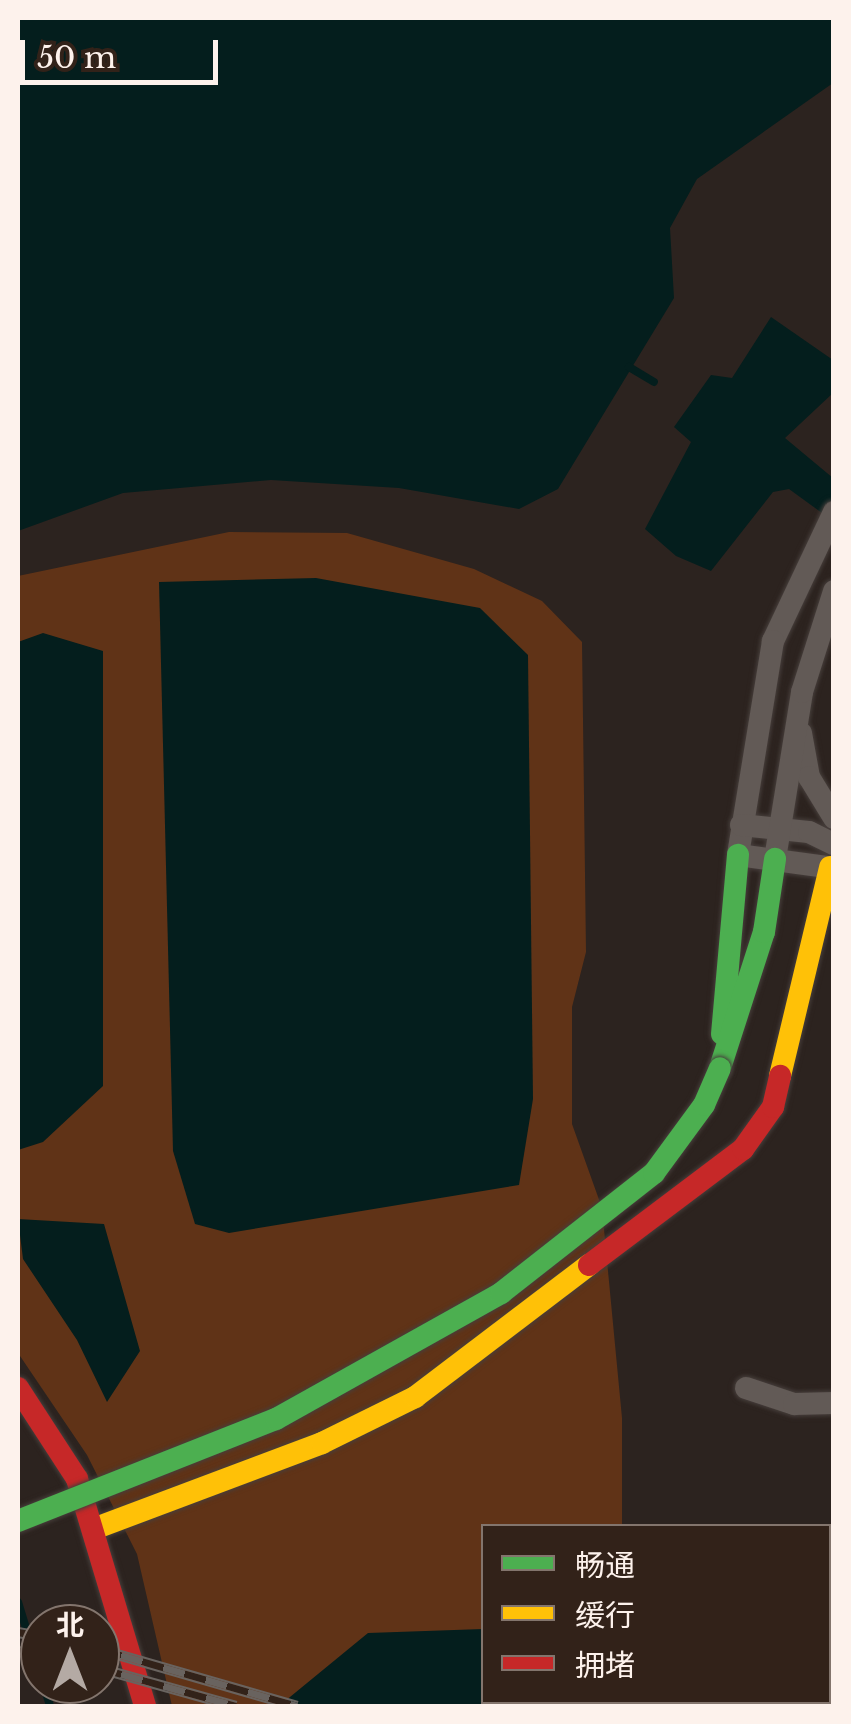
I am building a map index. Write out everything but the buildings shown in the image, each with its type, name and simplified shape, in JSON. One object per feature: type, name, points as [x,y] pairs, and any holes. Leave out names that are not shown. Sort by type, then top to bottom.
[{"type":"street","points":[[720,1068],[741,824],[772,641],[834,512]]},
{"type":"street","points":[[18,1521],[276,1419],[501,1293],[654,1173],[696,1118],[720,1068],[764,932],[798,714],[808,667],[834,591]]},
{"type":"street","points":[[798,714],[809,777],[834,818]]},
{"type":"street","points":[[741,824],[780,829],[832,860]]},
{"type":"street","points":[[738,855],[832,860]]},
{"type":"street","points":[[96,1528],[322,1443],[415,1397],[743,1149],[773,1107],[794,1042],[832,860]]},
{"type":"street","points":[[18,1388],[77,1479],[96,1528],[145,1706]]},
{"type":"street","points":[[746,1388],[794,1404],[834,1402]]},
{"type":"shaded area","points":[[229,532],[347,533],[474,569],[542,601],[582,642],[586,952],[572,1007],[572,1124],[602,1208],[622,1418],[622,1524],[481,1524],[481,1704],[622,1706],[172,1706],[137,1554],[87,1455],[18,1353],[18,576]]},
{"type":"water","points":[[18,18],[833,18],[833,83],[697,179],[670,228],[674,298],[558,489],[519,509],[399,488],[271,480],[123,493],[18,531]]},
{"type":"water","points":[[771,317],[833,360],[833,393],[785,438],[833,478],[833,521],[789,489],[773,492],[711,571],[676,556],[645,529],[691,442],[674,427],[711,375],[732,378]]},
{"type":"water","points":[[316,578],[480,608],[528,655],[533,1099],[519,1185],[229,1233],[195,1224],[173,1151],[159,582]]},
{"type":"water","points":[[43,633],[103,651],[103,1086],[43,1142],[18,1150],[18,642]]},
{"type":"water","points":[[18,1219],[104,1224],[140,1351],[107,1402],[77,1340],[23,1259]]},
{"type":"water","points":[[481,1629],[481,1704],[609,1706],[279,1706],[368,1633]]},
{"type":"waterway","points":[[629,367],[654,382]]},
{"type":"waterway","points":[[18,1602],[20,1609]]},
{"type":"railway","points":[[120,1655],[297,1706]]},
{"type":"railway","points":[[120,1674],[236,1706]]},
{"type":"traffic: fast","points":[[722,1034],[738,855]]},
{"type":"traffic: fast","points":[[720,1068],[764,932],[775,859]]},
{"type":"traffic: fast","points":[[18,1521],[276,1419],[501,1293],[654,1173],[704,1105],[720,1068]]},
{"type":"traffic: slow","points":[[780,1076],[830,867]]},
{"type":"traffic: slow","points":[[96,1528],[322,1443],[415,1397],[589,1265]]},
{"type":"traffic: jam","points":[[589,1265],[743,1149],[773,1107],[780,1076]]},
{"type":"traffic: jam","points":[[18,1388],[77,1479],[145,1706]]}]
